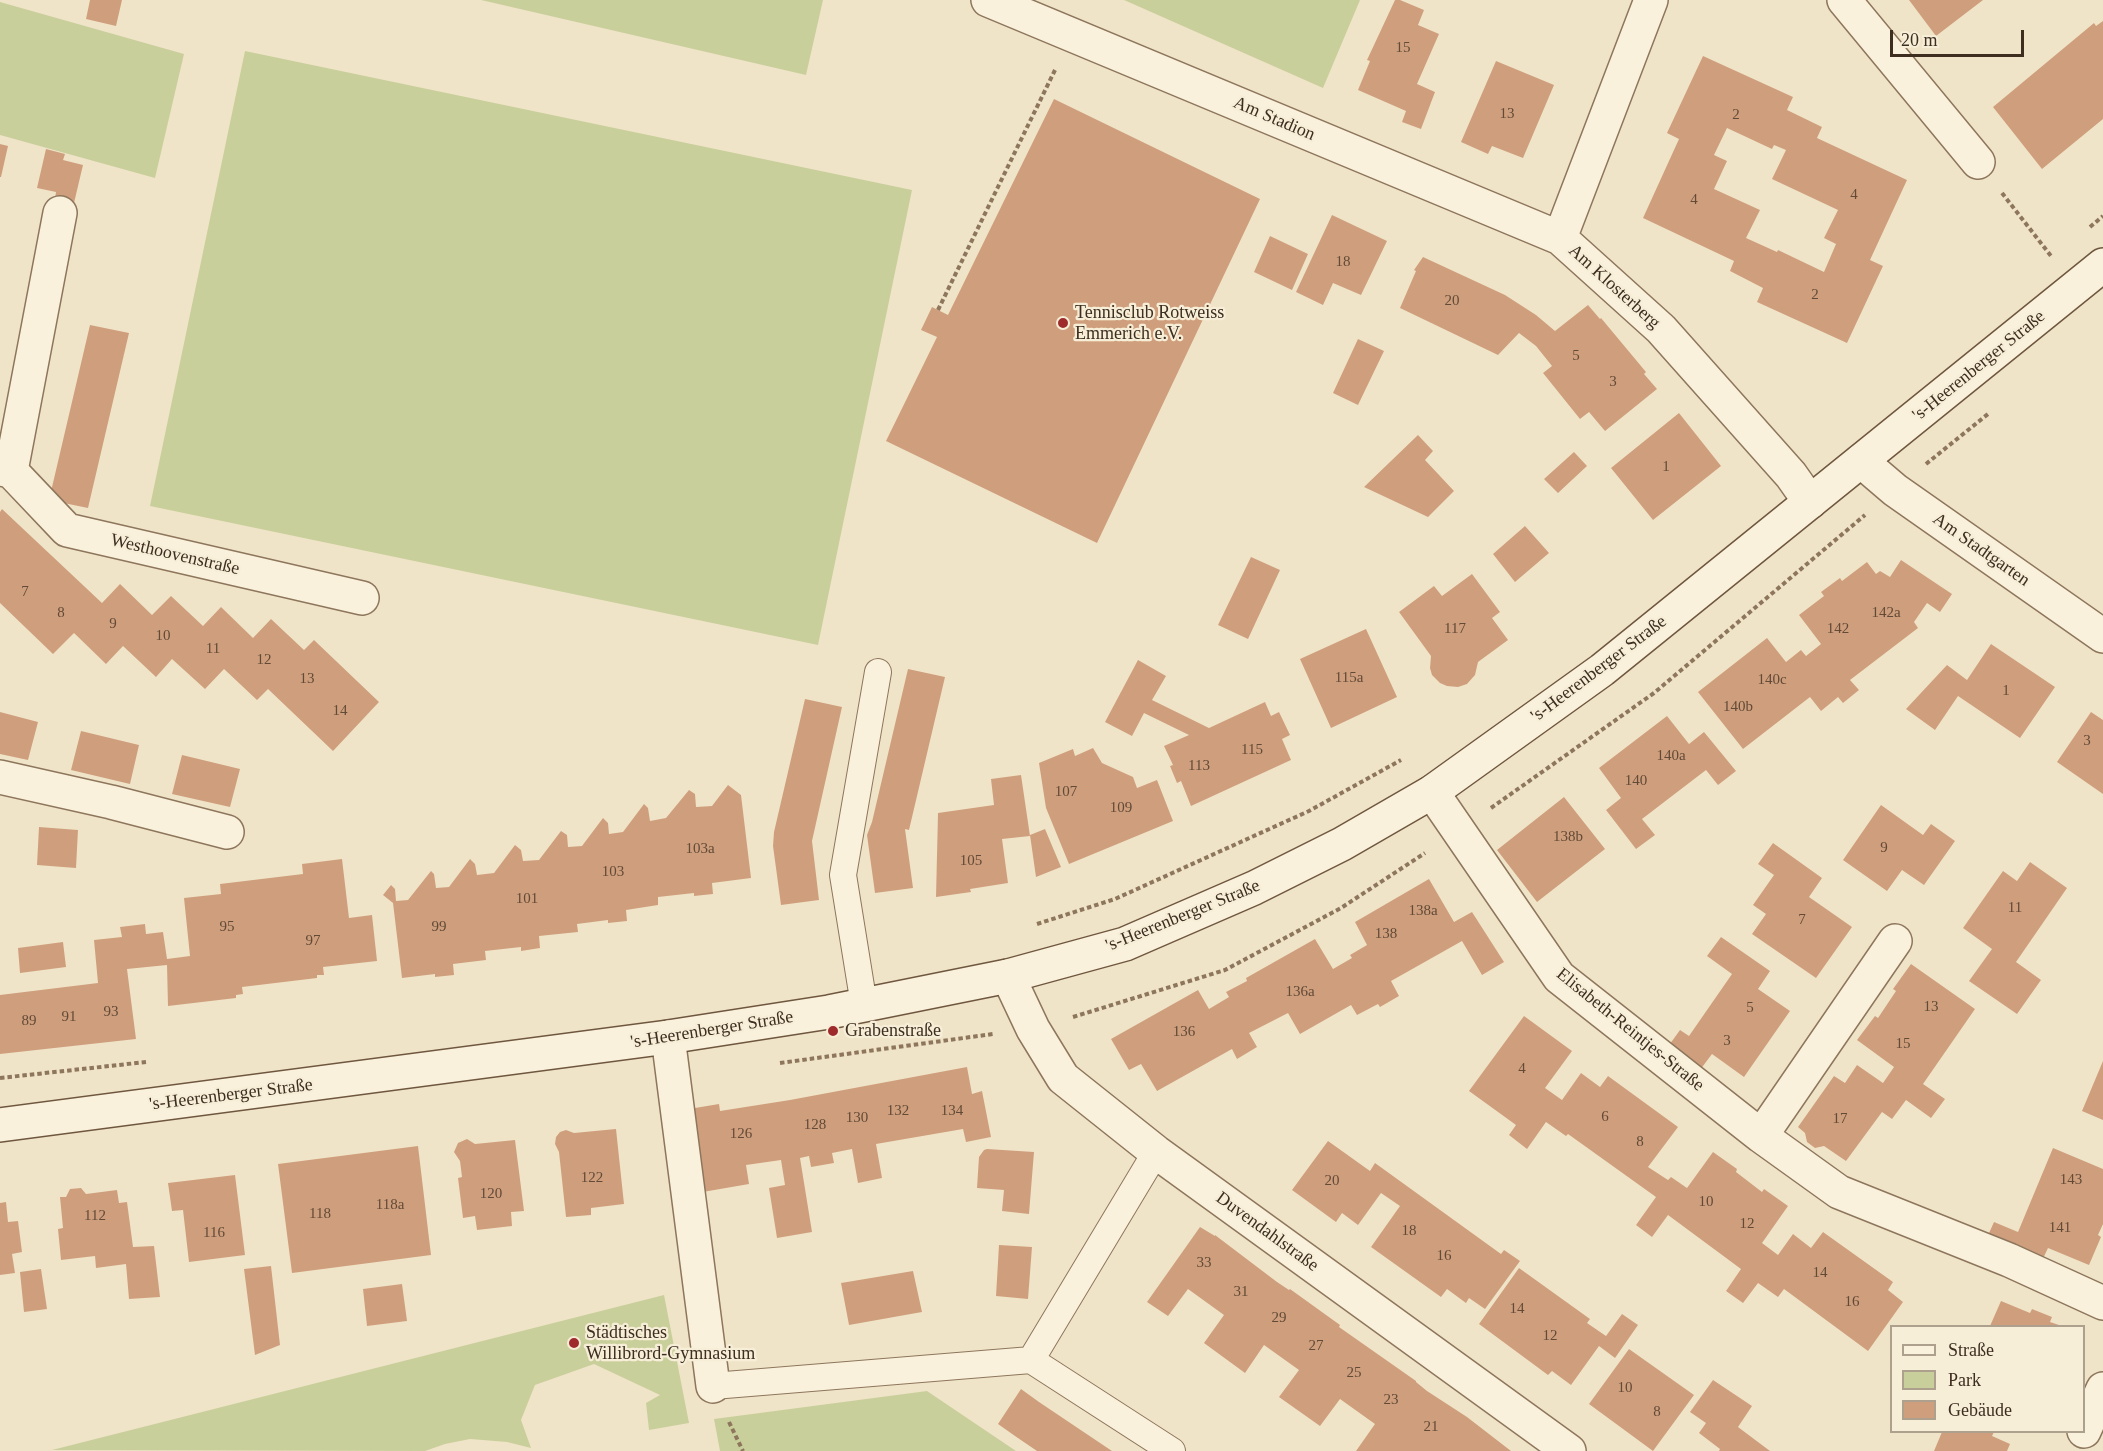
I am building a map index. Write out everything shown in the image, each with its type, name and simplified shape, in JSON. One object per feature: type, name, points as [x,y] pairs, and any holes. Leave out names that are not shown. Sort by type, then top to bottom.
[{"type":"street","name":"Am Stadion","points":[[988,0],[1560,238]]},
{"type":"street","name":"Am Klosterberg","points":[[1650,0],[1560,238],[1661,329],[1791,475],[1810,502]]},
{"type":"street","points":[[1844,0],[1978,162]]},
{"type":"street","name":"Westhoovenstraße","points":[[60,213],[5,470],[67,530],[362,598]]},
{"type":"street","name":"'s-Heerenberger Straße","points":[[0,1125],[668,1037],[864,1005],[1008,976],[1125,944],[1254,888],[1342,844],[1432,792],[1602,670],[2103,265]]},
{"type":"street","name":"Am Stadtgarten","points":[[1861,462],[1895,490],[2103,636]]},
{"type":"street","points":[[0,777],[111,802],[227,832]]},
{"type":"street","name":"Elisabeth-Reintjes-Straße","points":[[1432,792],[1559,977],[1761,1136],[1839,1192],[2009,1260],[2103,1303]]},
{"type":"street","points":[[1761,1136],[1895,941]]},
{"type":"street","name":"Duvendahlstraße","points":[[1008,976],[1033,1029],[1063,1078],[1156,1152],[1569,1451]]},
{"type":"street","points":[[668,1037],[713,1386]]},
{"type":"street","points":[[2085,1427],[2103,1389]]},
{"type":"street","points":[[2074,1451],[2082,1433]]},
{"type":"lane","points":[[864,1005],[843,875],[878,672]]},
{"type":"lane","points":[[1031,1360],[1156,1152]]},
{"type":"lane","points":[[713,1386],[1031,1360],[1172,1451]]},
{"type":"path","points":[[939,310],[1072,34]]},
{"type":"path","points":[[1978,162],[2040,242]]},
{"type":"path","points":[[2086,230],[2103,216]]},
{"type":"path","points":[[2051,257],[2060,250]]},
{"type":"path","points":[[778,1064],[1033,1029],[1225,970],[1341,908],[1460,830],[1654,693],[1996,407]]},
{"type":"path","points":[[1035,924],[1115,899],[1309,811],[1411,755]]},
{"type":"path","points":[[0,1078],[154,1062]]},
{"type":"green space","points":[[481,0],[823,0],[806,75]]},
{"type":"green space","points":[[1124,0],[1360,0],[1323,88]]},
{"type":"green space","points":[[0,2],[184,54],[155,178],[0,135]]},
{"type":"green space","points":[[245,51],[912,190],[818,645],[150,506]]},
{"type":"green space","name":"Städtisches Willibrord-Gymnasium","points":[[664,1295],[689,1423],[649,1430],[646,1403],[660,1395],[594,1364],[535,1385],[521,1420],[531,1448],[507,1442],[470,1439],[425,1451],[52,1450]]},
{"type":"green space","points":[[927,1391],[1016,1451],[720,1451],[714,1419]]},
{"type":"building","points":[[90,0],[122,0],[116,26],[86,19]]},
{"type":"building","points":[[1395,0],[1424,10],[1418,25],[1439,34],[1417,84],[1435,92],[1421,129],[1402,122],[1406,111],[1358,90],[1370,61],[1367,60]]},
{"type":"building","points":[[1909,0],[1983,0],[1936,36]]},
{"type":"building","points":[[2103,21],[2103,119],[2042,169],[1993,107],[2094,23],[2096,26]]},
{"type":"building","points":[[1703,56],[1793,97],[1787,110],[1822,127],[1817,138],[1907,180],[1870,260],[1883,266],[1847,343],[1757,302],[1763,288],[1730,271],[1734,261],[1643,218],[1679,139],[1667,133]],"holes":[[[1727,128],[1772,149],[1774,145],[1786,150],[1772,179],[1838,210],[1824,238],[1836,244],[1824,272],[1746,238],[1760,210],[1714,189],[1727,161],[1714,155]]]},
{"type":"building","points":[[1496,61],[1554,85],[1523,158],[1492,146],[1488,154],[1461,142]]},
{"type":"building","name":"Tennisclub Rotweiss Emmerich e.V.","points":[[1054,99],[1260,199],[1097,543],[886,441],[937,337],[921,330],[932,307],[948,315]]},
{"type":"building","points":[[0,144],[8,146],[1,177],[0,177]]},
{"type":"building","points":[[46,149],[65,154],[63,160],[83,165],[74,203],[55,199],[56,192],[37,188]]},
{"type":"building","points":[[1332,215],[1387,241],[1361,295],[1333,283],[1323,305],[1296,292]]},
{"type":"building","points":[[1270,236],[1308,254],[1292,290],[1254,272]]},
{"type":"building","points":[[1423,257],[1505,295],[1536,315],[1555,331],[1588,305],[1646,372],[1644,374],[1657,389],[1605,431],[1589,412],[1580,419],[1543,373],[1552,366],[1536,346],[1519,333],[1498,355],[1400,308],[1416,271],[1414,270]]},
{"type":"building","points":[[90,325],[129,333],[88,508],[49,500]]},
{"type":"building","points":[[1358,339],[1384,351],[1358,405],[1333,393]]},
{"type":"building","points":[[1679,413],[1721,466],[1653,520],[1611,468]]},
{"type":"building","points":[[1418,435],[1433,451],[1425,460],[1454,491],[1428,517],[1364,487]]},
{"type":"building","points":[[1574,452],[1587,466],[1558,493],[1544,479]]},
{"type":"building","points":[[2,509],[102,603],[120,584],[152,615],[171,596],[203,626],[221,607],[253,638],[271,619],[304,650],[314,640],[379,702],[333,751],[268,689],[257,700],[224,669],[205,689],[172,659],[156,677],[123,646],[106,664],[74,633],[53,654],[0,603],[0,512]]},
{"type":"building","points":[[1525,526],[1549,553],[1515,582],[1493,554]]},
{"type":"building","points":[[1251,557],[1280,570],[1248,639],[1218,625]]},
{"type":"building","points":[[1901,560],[1952,594],[1940,612],[1927,603],[1914,622],[1918,628],[1850,680],[1859,690],[1843,703],[1838,697],[1821,711],[1810,697],[1743,749],[1698,692],[1767,638],[1786,662],[1801,650],[1806,656],[1821,644],[1799,615],[1824,596],[1821,592],[1840,578],[1842,581],[1867,562],[1876,574],[1880,571],[1890,577]]},
{"type":"building","points":[[1472,574],[1500,612],[1492,618],[1508,640],[1478,662],[1475,675],[1467,684],[1458,687],[1447,686],[1432,675],[1431,656],[1399,612],[1434,586],[1442,596]]},
{"type":"building","points":[[1366,629],[1397,697],[1331,728],[1300,659]]},
{"type":"building","points":[[1991,644],[2055,687],[2020,738],[1958,696],[1935,730],[1906,709],[1947,665],[1967,680]]},
{"type":"building","points":[[1138,660],[1166,676],[1152,700],[1209,728],[1265,702],[1271,716],[1279,712],[1290,735],[1282,739],[1291,760],[1191,806],[1181,781],[1177,783],[1170,766],[1173,765],[1164,746],[1189,735],[1144,713],[1132,736],[1105,722]]},
{"type":"building","points":[[908,669],[945,677],[909,830],[905,829],[913,888],[875,893],[867,835]]},
{"type":"building","points":[[805,699],[842,707],[812,841],[819,900],[781,905],[773,846],[774,832]]},
{"type":"building","points":[[0,712],[38,722],[28,760],[0,754]]},
{"type":"building","points":[[2091,712],[2103,720],[2103,794],[2057,762]]},
{"type":"building","points":[[1667,716],[1689,744],[1704,732],[1736,771],[1718,785],[1706,770],[1642,819],[1655,835],[1636,849],[1606,810],[1621,798],[1599,768]]},
{"type":"building","points":[[81,731],[139,745],[130,784],[71,770]]},
{"type":"building","points":[[1093,748],[1102,763],[1133,777],[1137,788],[1157,780],[1173,821],[1069,864],[1046,808],[1039,763],[1073,749],[1075,756]]},
{"type":"building","points":[[182,755],[240,769],[230,807],[172,794]]},
{"type":"building","points":[[1021,775],[1030,836],[1002,839],[1008,883],[936,897],[938,813],[994,805],[991,779]]},
{"type":"building","points":[[728,785],[741,795],[751,878],[712,883],[713,894],[694,896],[694,893],[658,897],[658,905],[626,910],[627,921],[608,923],[608,920],[577,924],[578,932],[539,936],[540,948],[521,951],[521,947],[485,951],[486,960],[453,964],[454,975],[435,977],[435,974],[402,978],[393,903],[383,895],[391,885],[395,889],[396,901],[408,900],[431,871],[434,874],[436,888],[449,887],[470,859],[475,864],[477,875],[494,873],[515,845],[521,850],[523,861],[539,860],[561,831],[567,835],[568,847],[582,846],[603,818],[608,823],[609,834],[623,832],[644,804],[648,808],[650,821],[666,818],[689,790],[695,794],[696,807],[712,806]]},
{"type":"building","points":[[1564,797],[1605,849],[1537,902],[1497,850]]},
{"type":"building","points":[[1881,805],[1923,835],[1931,824],[1955,841],[1924,885],[1902,870],[1887,891],[1843,860]]},
{"type":"building","points":[[39,827],[78,830],[76,868],[37,865]]},
{"type":"building","points":[[1045,829],[1061,867],[1036,877],[1030,835]]},
{"type":"building","points":[[1773,843],[1822,878],[1809,897],[1852,927],[1816,978],[1752,934],[1766,914],[1753,905],[1774,875],[1758,864]]},
{"type":"building","points":[[342,859],[349,918],[372,915],[377,961],[323,967],[324,975],[317,975],[317,978],[242,987],[243,994],[236,995],[236,998],[168,1006],[167,965],[127,969],[136,1039],[0,1054],[0,995],[98,983],[94,940],[122,937],[120,927],[145,924],[146,934],[163,932],[167,959],[190,956],[184,898],[221,894],[220,884],[303,874],[302,864]]},
{"type":"building","points":[[2030,862],[2067,888],[2016,962],[2041,980],[2017,1014],[1969,981],[1992,949],[1963,928],[2003,871],[2017,881]]},
{"type":"building","points":[[1429,879],[1454,922],[1472,912],[1504,962],[1482,975],[1462,941],[1391,981],[1399,996],[1380,1007],[1378,1004],[1357,1015],[1351,1005],[1300,1034],[1288,1013],[1249,1033],[1257,1047],[1237,1059],[1232,1049],[1157,1091],[1141,1064],[1129,1070],[1111,1039],[1198,990],[1209,1009],[1229,997],[1226,992],[1247,981],[1246,978],[1315,939],[1333,969],[1352,958],[1350,955],[1367,945],[1355,922]]},
{"type":"building","points":[[1721,937],[1770,971],[1758,989],[1790,1011],[1744,1077],[1712,1054],[1700,1070],[1667,1048],[1680,1030],[1689,1036],[1732,974],[1707,956]]},
{"type":"building","points":[[63,942],[66,967],[20,973],[18,948]]},
{"type":"building","points":[[1911,964],[1975,1009],[1923,1084],[1945,1099],[1931,1118],[1906,1100],[1892,1119],[1882,1112],[1846,1161],[1824,1146],[1815,1148],[1807,1142],[1805,1133],[1798,1127],[1834,1076],[1845,1083],[1857,1065],[1883,1083],[1894,1067],[1857,1040],[1875,1016],[1878,1018],[1896,991],[1893,989]]},
{"type":"building","points":[[1524,1016],[1572,1051],[1545,1088],[1562,1100],[1581,1073],[1600,1087],[1608,1076],[1678,1127],[1648,1167],[1668,1180],[1671,1177],[1687,1188],[1713,1152],[1737,1169],[1736,1172],[1762,1192],[1764,1189],[1788,1206],[1762,1243],[1778,1255],[1793,1234],[1811,1248],[1823,1232],[1893,1282],[1888,1290],[1903,1302],[1868,1351],[1784,1289],[1778,1297],[1758,1283],[1743,1303],[1726,1291],[1741,1269],[1668,1215],[1652,1237],[1636,1225],[1656,1197],[1568,1134],[1566,1136],[1546,1122],[1527,1149],[1509,1135],[1516,1125],[1469,1091]]},
{"type":"building","points":[[2103,1061],[2103,1120],[2082,1111]]},
{"type":"building","points":[[967,1067],[972,1094],[982,1091],[991,1137],[966,1142],[963,1129],[876,1144],[882,1178],[858,1183],[852,1149],[832,1153],[834,1163],[811,1167],[809,1156],[800,1158],[812,1232],[777,1238],[769,1188],[785,1185],[781,1160],[746,1165],[749,1184],[697,1193],[683,1110],[719,1104],[720,1111]]},
{"type":"building","points":[[616,1129],[624,1204],[591,1208],[591,1215],[566,1217],[559,1152],[555,1144],[556,1137],[560,1132],[566,1130],[574,1133]]},
{"type":"building","points":[[467,1139],[475,1144],[515,1140],[524,1211],[511,1212],[512,1226],[477,1230],[475,1216],[463,1218],[458,1178],[462,1177],[460,1161],[454,1152],[458,1143]]},
{"type":"building","points":[[1328,1141],[1370,1171],[1375,1163],[1501,1254],[1504,1250],[1520,1261],[1485,1309],[1469,1298],[1466,1303],[1447,1289],[1441,1297],[1371,1247],[1400,1206],[1381,1193],[1358,1225],[1342,1213],[1336,1222],[1292,1190]]},
{"type":"building","points":[[418,1146],[431,1255],[292,1273],[278,1164]]},
{"type":"building","points":[[2053,1148],[2103,1169],[2103,1224],[2098,1235],[2101,1237],[2089,1265],[2048,1248],[2040,1265],[1985,1242],[1994,1222],[2018,1232]]},
{"type":"building","points":[[987,1149],[1034,1152],[1029,1214],[1002,1211],[1004,1190],[977,1188],[979,1157]]},
{"type":"building","points":[[235,1175],[245,1255],[189,1262],[183,1210],[172,1211],[168,1183]]},
{"type":"building","points":[[81,1188],[86,1194],[117,1190],[119,1203],[127,1202],[133,1247],[154,1246],[160,1297],[129,1299],[126,1264],[96,1268],[95,1256],[61,1260],[58,1229],[63,1228],[60,1197],[66,1197],[70,1189]]},
{"type":"building","points":[[6,1202],[8,1222],[18,1221],[22,1252],[12,1254],[15,1273],[0,1275],[0,1203]]},
{"type":"building","points":[[1200,1227],[1215,1235],[1277,1282],[1340,1325],[1339,1327],[1467,1417],[1511,1451],[1356,1451],[1375,1424],[1340,1399],[1320,1426],[1279,1397],[1299,1370],[1264,1345],[1245,1373],[1204,1343],[1224,1315],[1188,1289],[1168,1316],[1147,1302]]},
{"type":"building","points":[[999,1245],[1032,1247],[1028,1299],[996,1296]]},
{"type":"building","points":[[271,1266],[280,1345],[255,1355],[244,1269]]},
{"type":"building","points":[[1519,1268],[1590,1319],[1587,1323],[1606,1336],[1622,1314],[1638,1325],[1615,1358],[1599,1346],[1571,1385],[1552,1371],[1548,1375],[1479,1324]]},
{"type":"building","points":[[41,1269],[47,1309],[24,1312],[20,1272]]},
{"type":"building","points":[[913,1271],[922,1312],[849,1325],[841,1283]]},
{"type":"building","points":[[402,1284],[407,1321],[367,1326],[363,1289]]},
{"type":"building","points":[[2001,1301],[2030,1313],[2032,1309],[2052,1317],[2050,1322],[2059,1325],[1990,1325]]},
{"type":"building","points":[[1629,1349],[1694,1395],[1653,1451],[1589,1404]]},
{"type":"building","points":[[1713,1380],[1752,1406],[1738,1427],[1770,1451],[1719,1451],[1720,1449],[1699,1433],[1706,1423],[1690,1412]]},
{"type":"building","points":[[1021,1389],[1112,1451],[1037,1451],[998,1424]]},
{"type":"building","points":[[1942,1433],[1994,1433],[1992,1436],[2010,1444],[2007,1451],[1934,1451]]},
{"type":"place","name":"Tennisclub Rotweiss Emmerich e.V.","points":[[1063,323]]},
{"type":"place","name":"Grabenstraße","points":[[833,1031]]},
{"type":"place","name":"Städtisches Willibrord-Gymnasium","points":[[574,1343]]}]
